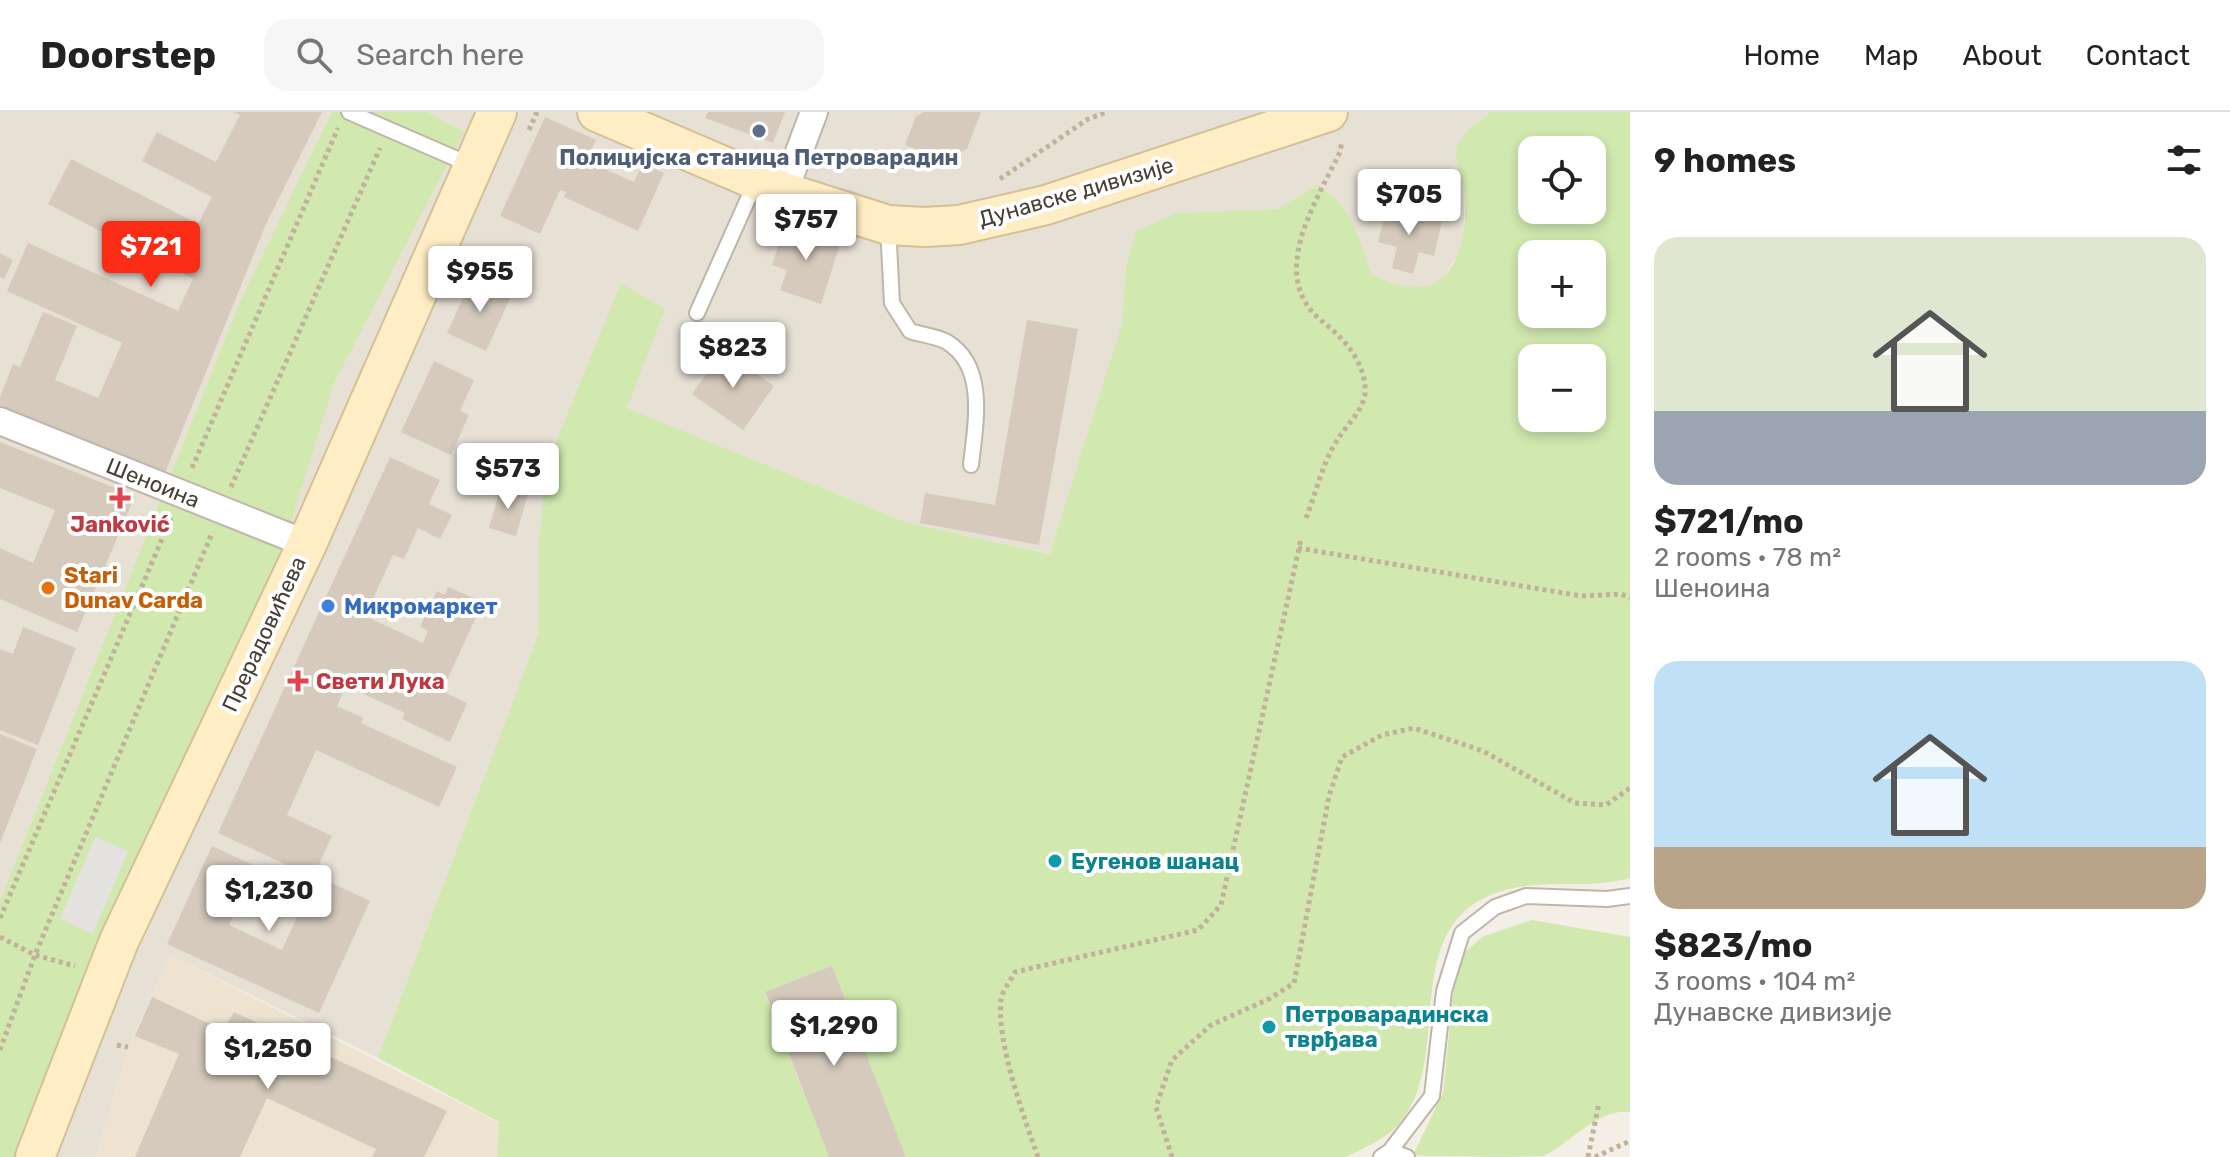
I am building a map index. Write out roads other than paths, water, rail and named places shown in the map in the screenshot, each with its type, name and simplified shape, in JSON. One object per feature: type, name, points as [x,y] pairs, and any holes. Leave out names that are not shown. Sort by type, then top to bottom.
[{"type":"main road","name":"Прерадовићева","points":[[35,1157],[119,941],[307,544],[497,112]]},
{"type":"main road","name":"Дунавске дивизије","points":[[597,112],[770,186],[888,225],[959,225],[1000,217],[1320,121]]},
{"type":"street","points":[[770,186],[814,112]]},
{"type":"street","name":"Шеноина","points":[[0,421],[307,544]]},
{"type":"lane","points":[[349,112],[473,166]]},
{"type":"lane","points":[[697,313],[770,186]]},
{"type":"lane","points":[[888,225],[892,303],[910,331],[947,342],[970,366],[977,412],[971,465]]},
{"type":"lane","points":[[1385,1154],[1432,1096],[1444,991],[1462,933],[1495,907],[1526,896],[1607,899],[1630,896]]},
{"type":"lane","points":[[1385,1154],[1407,1157]]},
{"type":"place","name":"Полицијска станица Петроварадин","points":[[759,131]]},
{"type":"place","name":"Janković","points":[[120,498]]},
{"type":"place","name":"Stari Dunav Carda","points":[[48,588]]},
{"type":"place","name":"Микромаркет","points":[[328,606]]},
{"type":"place","name":"Свети Лука","points":[[298,681]]},
{"type":"place","name":"Еугенов шанац","points":[[1055,861]]},
{"type":"place","name":"Петроварадинска тврђава","points":[[1269,1027]]}]
